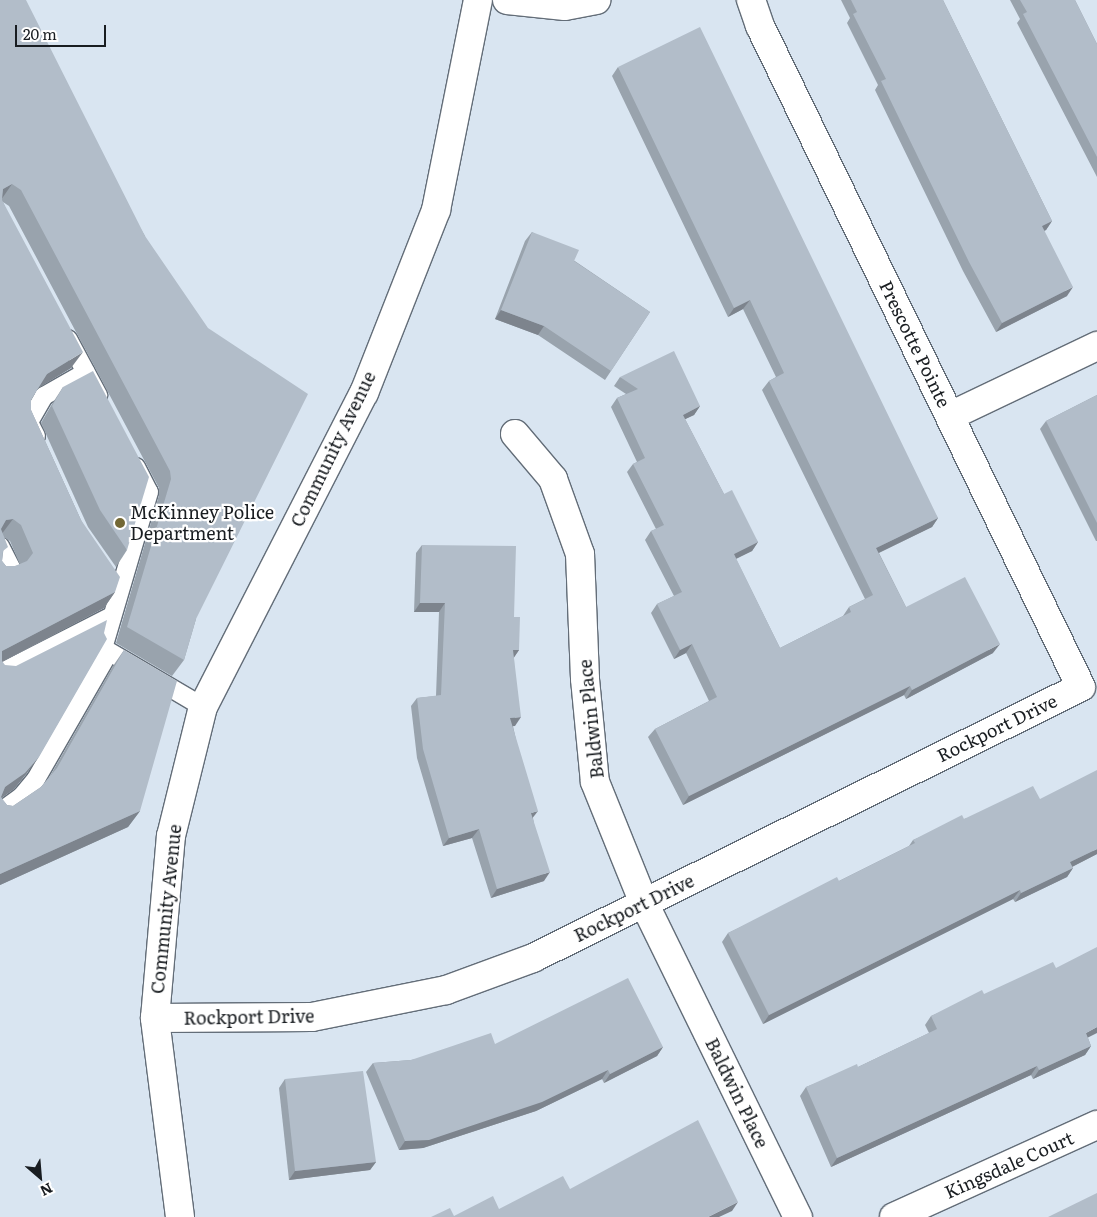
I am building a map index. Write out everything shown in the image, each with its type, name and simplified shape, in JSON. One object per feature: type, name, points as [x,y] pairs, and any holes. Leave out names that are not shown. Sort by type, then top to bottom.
[{"type":"street","name":"Community Avenue","points":[[180,1217],[155,1018],[171,836],[203,707],[364,393],[436,210],[478,0]]},
{"type":"street","points":[[507,0],[565,6],[596,0]]},
{"type":"street","name":"Prescotte Pointe","points":[[751,0],[760,26],[1081,687]]},
{"type":"street","points":[[950,416],[1097,346]]},
{"type":"street","name":"Baldwin Place","points":[[515,434],[552,479],[580,554],[585,679],[595,782],[644,903],[798,1217]]},
{"type":"street","name":"Rockport Drive","points":[[155,1018],[312,1017],[446,990],[533,958],[1081,687]]},
{"type":"street","name":"Kingsdale Court","points":[[894,1217],[1097,1126]]},
{"type":"lane","points":[[58,321],[108,415]]},
{"type":"lane","points":[[45,456],[29,422],[44,396],[86,372]]},
{"type":"lane","points":[[126,449],[149,492],[114,582],[112,616],[103,648],[203,707]]},
{"type":"lane","points":[[0,546],[11,568],[0,573]]},
{"type":"lane","points":[[0,673],[112,616]]},
{"type":"lane","points":[[0,812],[20,797],[36,779],[109,652]]},
{"type":"building","name":"McKinney Police Department","points":[[0,0],[26,0],[145,236],[208,328],[308,394],[196,619],[184,660],[127,627],[171,479],[170,471],[21,190],[12,184],[3,189],[2,200],[83,352],[47,374],[31,400],[31,410],[81,520],[120,577],[115,592],[2,651],[2,661],[5,665],[16,666],[107,620],[104,633],[107,639],[39,757],[25,773],[5,787],[1,797],[7,805],[13,806],[41,787],[57,768],[124,650],[177,681],[140,811],[0,874]],"holes":[[[13,519],[21,525],[33,553],[27,561],[15,566],[6,566],[2,561],[3,551],[8,547],[1,529],[6,520]]]},
{"type":"building","points":[[851,0],[943,0],[1052,221],[1042,226],[1073,287],[1002,323],[969,262],[881,81],[886,79],[853,14],[857,12]]},
{"type":"building","points":[[1020,0],[1075,0],[1097,44],[1097,157],[1023,14],[1027,12]]},
{"type":"building","points":[[700,27],[938,518],[876,548],[906,607],[965,577],[1000,644],[912,690],[910,686],[689,796],[655,729],[717,697],[692,644],[680,650],[657,604],[682,592],[651,531],[664,525],[633,464],[645,458],[617,398],[638,389],[620,377],[674,351],[700,406],[683,415],[724,494],[732,490],[758,542],[734,554],[780,648],[851,612],[849,607],[873,595],[769,381],[784,373],[750,300],[734,308],[618,67]]},
{"type":"building","points":[[532,232],[579,250],[574,261],[650,312],[611,371],[544,326],[501,310]]},
{"type":"building","points":[[93,371],[149,477],[127,550],[100,510],[52,406],[63,387]]},
{"type":"building","points":[[1097,395],[1097,523],[1046,421]]},
{"type":"building","points":[[422,545],[516,546],[514,617],[520,617],[519,650],[513,650],[521,717],[510,718],[538,811],[531,813],[550,872],[497,889],[479,829],[449,838],[423,749],[417,698],[441,695],[445,603],[420,603]]},
{"type":"building","points":[[1097,770],[1097,849],[1070,862],[1073,868],[1021,893],[1020,890],[769,1015],[728,933],[837,877],[839,881],[915,843],[913,840],[962,815],[964,819],[1033,786],[1040,799]]},
{"type":"building","points":[[1097,947],[1097,1027],[1086,1033],[1091,1046],[1039,1070],[1037,1066],[837,1158],[806,1087],[857,1064],[858,1067],[937,1029],[931,1016],[982,990],[984,994],[1053,962],[1056,968]]},
{"type":"building","points":[[628,978],[663,1047],[610,1074],[608,1070],[542,1102],[429,1140],[405,1141],[373,1063],[411,1060],[491,1033],[495,1044]]},
{"type":"building","points":[[363,1071],[376,1162],[295,1171],[285,1079]]},
{"type":"building","points":[[698,1120],[738,1202],[708,1217],[431,1217],[450,1208],[454,1216],[493,1196],[499,1209],[563,1176],[570,1189]]},
{"type":"building","points":[[1097,1193],[1097,1217],[1048,1217]]},
{"type":"place","name":"McKinney Police Department","points":[[120,523]]}]
